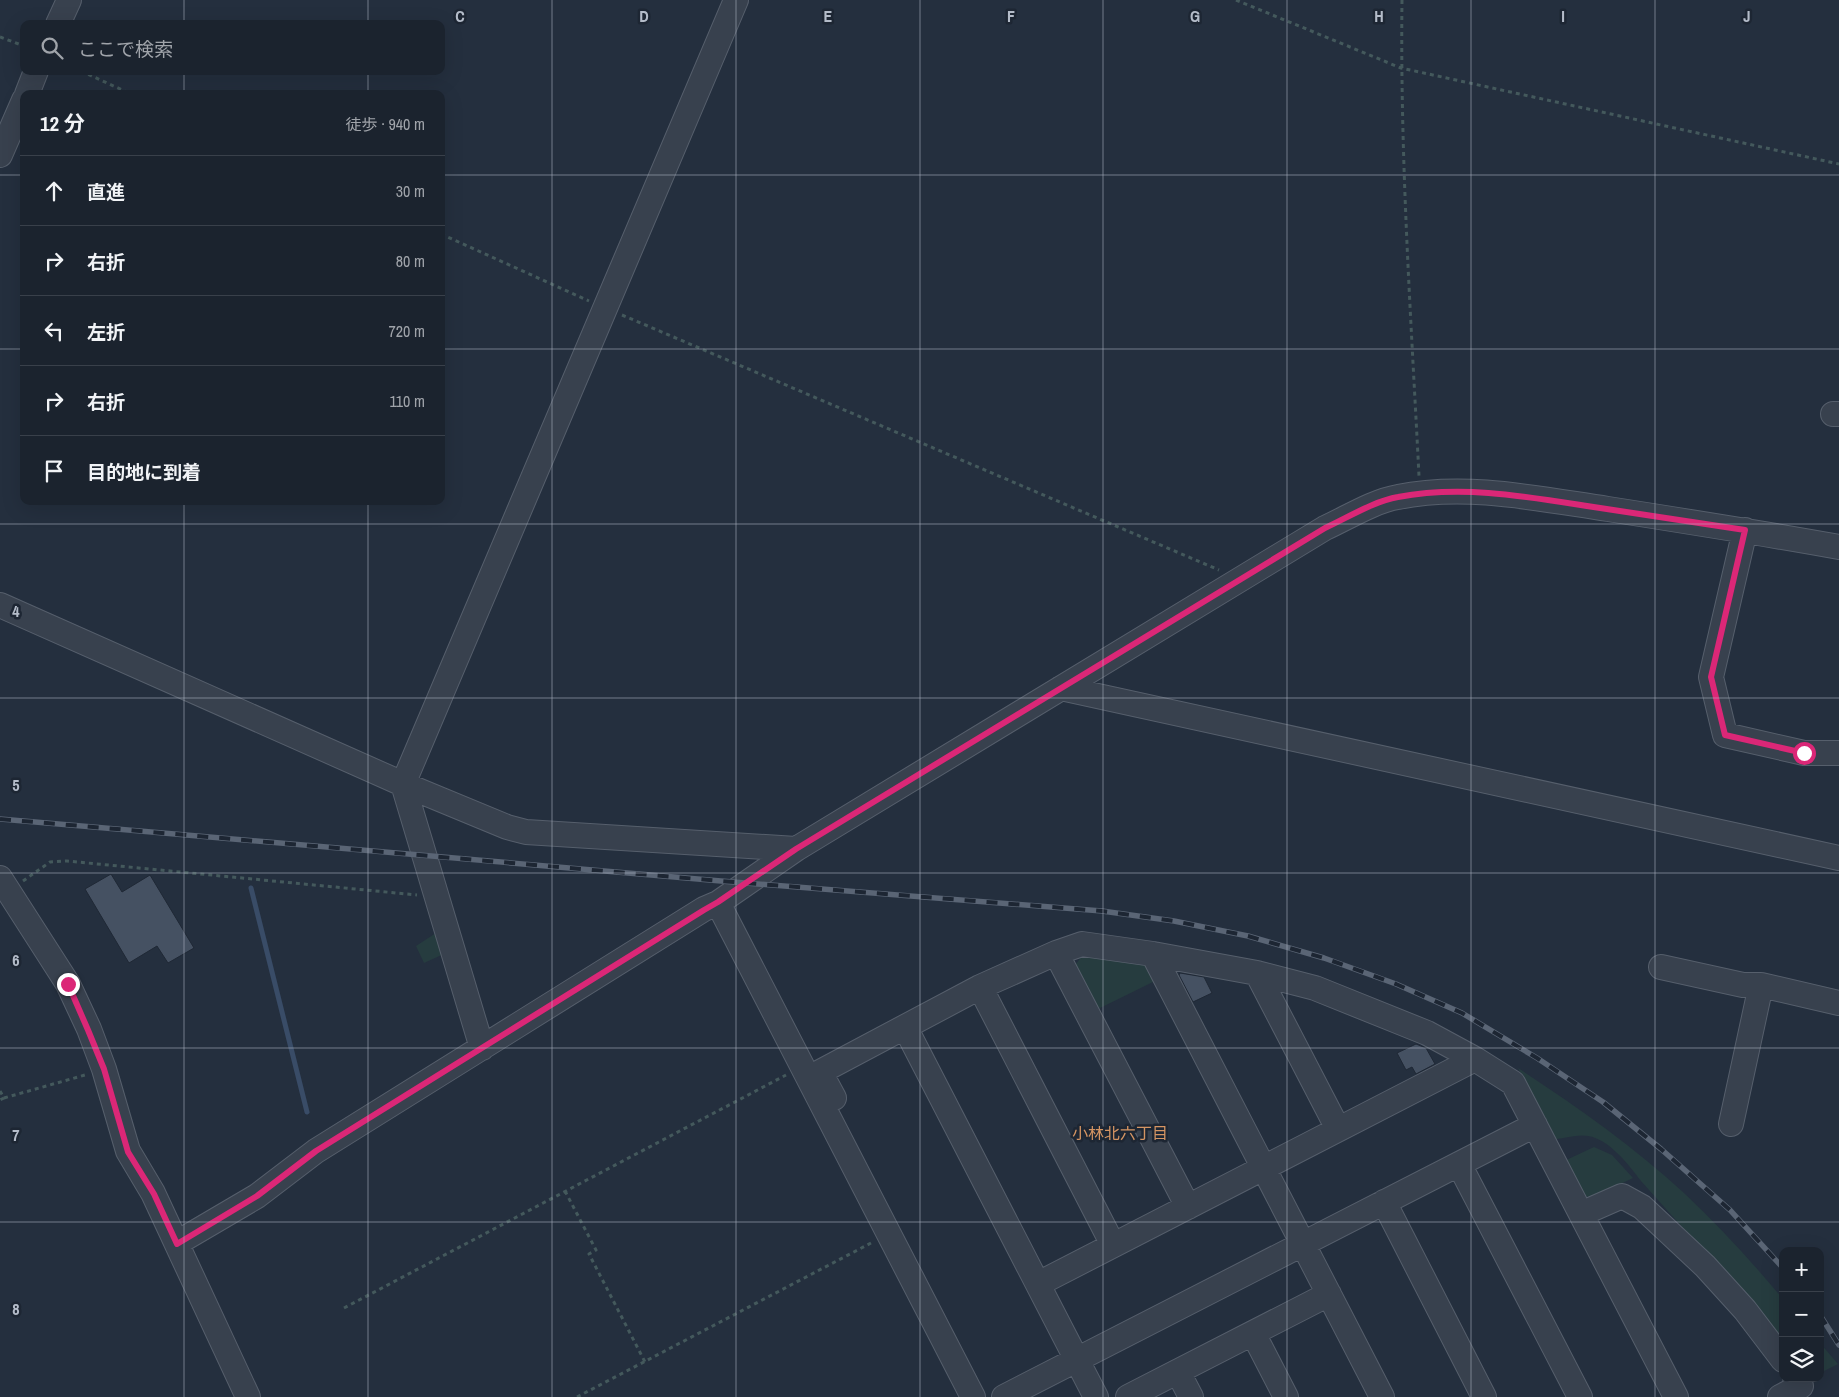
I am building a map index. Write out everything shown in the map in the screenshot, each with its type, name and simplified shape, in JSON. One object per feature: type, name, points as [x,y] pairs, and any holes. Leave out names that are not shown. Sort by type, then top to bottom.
[{"type":"street","points":[[60,20],[69,0]]},
{"type":"street","points":[[482,1048],[403,784],[736,0]]},
{"type":"street","points":[[29,90],[34,75]]},
{"type":"street","points":[[0,155],[20,109]]},
{"type":"street","points":[[177,1244],[257,1196],[316,1151],[718,902],[796,849],[1325,528],[1365,509],[1396,497],[1472,491],[1516,495],[1745,530],[1839,547]]},
{"type":"street","points":[[1745,530],[1711,677],[1725,735],[1804,753],[1839,753]]},
{"type":"street","points":[[0,605],[403,784],[507,827],[526,832],[796,849]]},
{"type":"street","points":[[1061,688],[1839,858]]},
{"type":"street","points":[[4,884],[68,984],[104,1069],[128,1152],[154,1194],[248,1397]]},
{"type":"street","points":[[718,902],[973,1397]]},
{"type":"street","points":[[990,1397],[820,1072],[980,987],[1056,953],[1082,944],[1153,954],[1257,973],[1315,988],[1427,1033],[1475,1059],[1513,1083],[1676,1397]]},
{"type":"street","points":[[1056,953],[1188,1207]]},
{"type":"street","points":[[1153,954],[1382,1397]]},
{"type":"street","points":[[1661,967],[1744,985],[1761,985],[1839,1002]]},
{"type":"street","points":[[1257,973],[1338,1129]]},
{"type":"street","points":[[1731,1124],[1761,985]]},
{"type":"street","points":[[980,987],[1113,1245]]},
{"type":"street","points":[[905,1027],[1096,1397]]},
{"type":"street","points":[[1038,1284],[1475,1059]]},
{"type":"street","points":[[1004,1397],[1535,1125]]},
{"type":"street","points":[[1459,1164],[1580,1397]]},
{"type":"street","points":[[1581,1214],[1622,1196],[1642,1207],[1705,1266],[1745,1310],[1779,1355]]},
{"type":"street","points":[[1384,1202],[1484,1397]]},
{"type":"street","points":[[1128,1397],[1329,1294]]},
{"type":"street","points":[[1253,1333],[1286,1397]]},
{"type":"street","points":[[1178,1372],[1191,1397]]},
{"type":"street","points":[[1780,1397],[1801,1386],[1798,1382]]},
{"type":"path","points":[[1236,0],[1401,68],[1839,164]]},
{"type":"path","points":[[1402,0],[1401,68],[1404,160],[1420,494]]},
{"type":"path","points":[[0,37],[20,44]]},
{"type":"path","points":[[90,75],[122,90]]},
{"type":"path","points":[[445,236],[605,308],[1241,579]]},
{"type":"path","points":[[4,884],[50,862],[67,861],[436,897]]},
{"type":"path","points":[[344,1308],[802,1067]]},
{"type":"path","points":[[0,1090],[2,1099],[104,1069]]},
{"type":"path","points":[[566,1191],[596,1250],[589,1254],[646,1362]]},
{"type":"path","points":[[577,1397],[889,1234]]},
{"type":"green space","points":[[439,931],[446,953],[424,963],[416,946]]},
{"type":"green space","points":[[1082,956],[1149,961],[1157,980],[1098,1009],[1073,968]]},
{"type":"green space","points":[[1518,1068],[1583,1112],[1624,1143],[1665,1176],[1710,1218],[1779,1294],[1779,1336],[1611,1147],[1596,1138],[1588,1136],[1556,1139]]},
{"type":"green space","points":[[1594,1147],[1612,1155],[1633,1178],[1591,1198],[1578,1193],[1562,1162]]},
{"type":"green space","points":[[1824,1348],[1838,1364],[1824,1371]]},
{"type":"building","points":[[111,874],[122,892],[150,875],[194,948],[168,963],[157,946],[129,963],[85,889]]},
{"type":"building","points":[[1180,973],[1204,977],[1212,993],[1193,1002],[1179,975]]},
{"type":"building","points":[[1416,1044],[1426,1048],[1435,1064],[1416,1074],[1412,1067],[1406,1070],[1397,1053]]},
{"type":"waterway","points":[[251,888],[307,1112]]},
{"type":"railway","points":[[0,819],[721,881],[1102,911],[1174,921],[1248,936],[1324,958],[1396,984],[1462,1013],[1537,1058],[1603,1102],[1661,1149],[1730,1210],[1779,1264]]},
{"type":"railway","points":[[1824,1321],[1839,1345]]},
{"type":"district","name":"小林北六丁目","points":[[1120,1133]]},
{"type":"route","points":[[68,984],[104,1069],[128,1152],[154,1194],[177,1244],[257,1196],[316,1151],[718,902],[796,849],[1325,528],[1396,497],[1472,491],[1516,495],[1745,530],[1711,677],[1725,735],[1804,753]]}]
